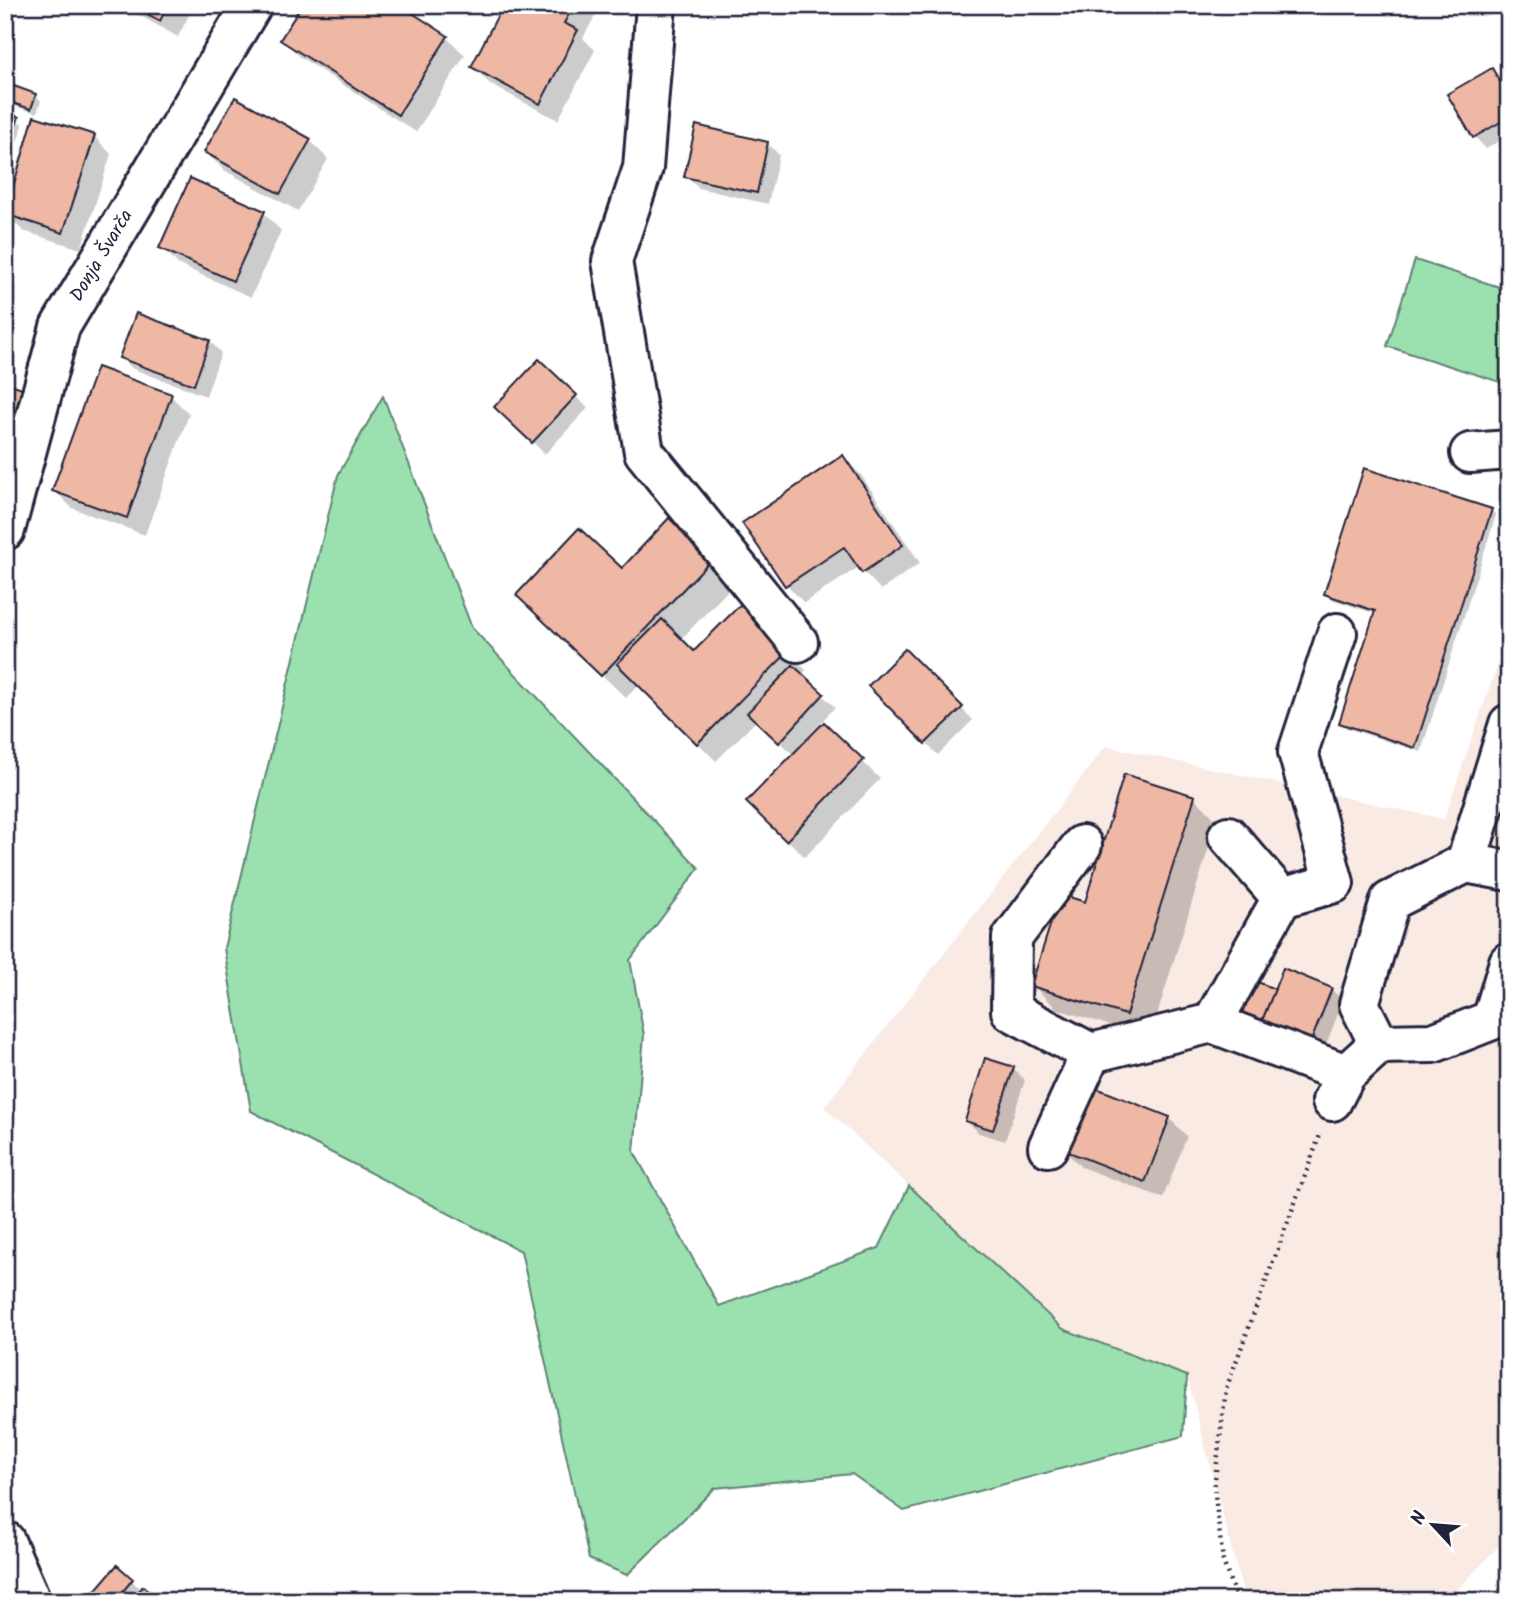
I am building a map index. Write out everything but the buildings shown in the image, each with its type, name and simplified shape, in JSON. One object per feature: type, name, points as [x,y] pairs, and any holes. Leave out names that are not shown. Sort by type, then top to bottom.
[{"type":"street","name":"Donja Švarča","points":[[7,518],[60,327],[251,5]]},
{"type":"street","points":[[656,5],[643,168],[612,261],[644,452],[798,642]]},
{"type":"street","points":[[1470,453],[1509,450]]},
{"type":"street","points":[[1334,883],[1298,752],[1337,633]]},
{"type":"street","points":[[1466,863],[1509,724]]},
{"type":"street","points":[[1228,836],[1282,898]]},
{"type":"street","points":[[1082,845],[1012,938],[1012,1011],[1091,1053],[1212,1023],[1339,1088],[1379,1044],[1433,1043],[1492,1020],[1509,962]]},
{"type":"street","points":[[1212,1023],[1282,898],[1334,883],[1390,901],[1466,863],[1509,871]]},
{"type":"street","points":[[1379,1044],[1359,1004],[1390,901]]},
{"type":"street","points":[[1048,1147],[1091,1053]]},
{"type":"street","points":[[5,1541],[31,1601]]},
{"type":"path","points":[[1237,1601],[1223,1561],[1214,1487],[1226,1389],[1339,1088]]},
{"type":"shaded area","points":[[1509,631],[1509,1535],[1447,1601],[1245,1601],[1187,1376],[1063,1329],[824,1107],[1106,746],[1444,819]]},
{"type":"green space","points":[[1415,260],[1509,290],[1509,385],[1387,346]]},
{"type":"green space","points":[[383,396],[472,628],[699,868],[630,960],[644,1035],[634,1152],[719,1306],[879,1248],[909,1186],[1063,1329],[1187,1376],[1183,1436],[904,1511],[852,1474],[715,1488],[627,1575],[589,1559],[521,1251],[251,1111],[224,948],[338,475]]}]
